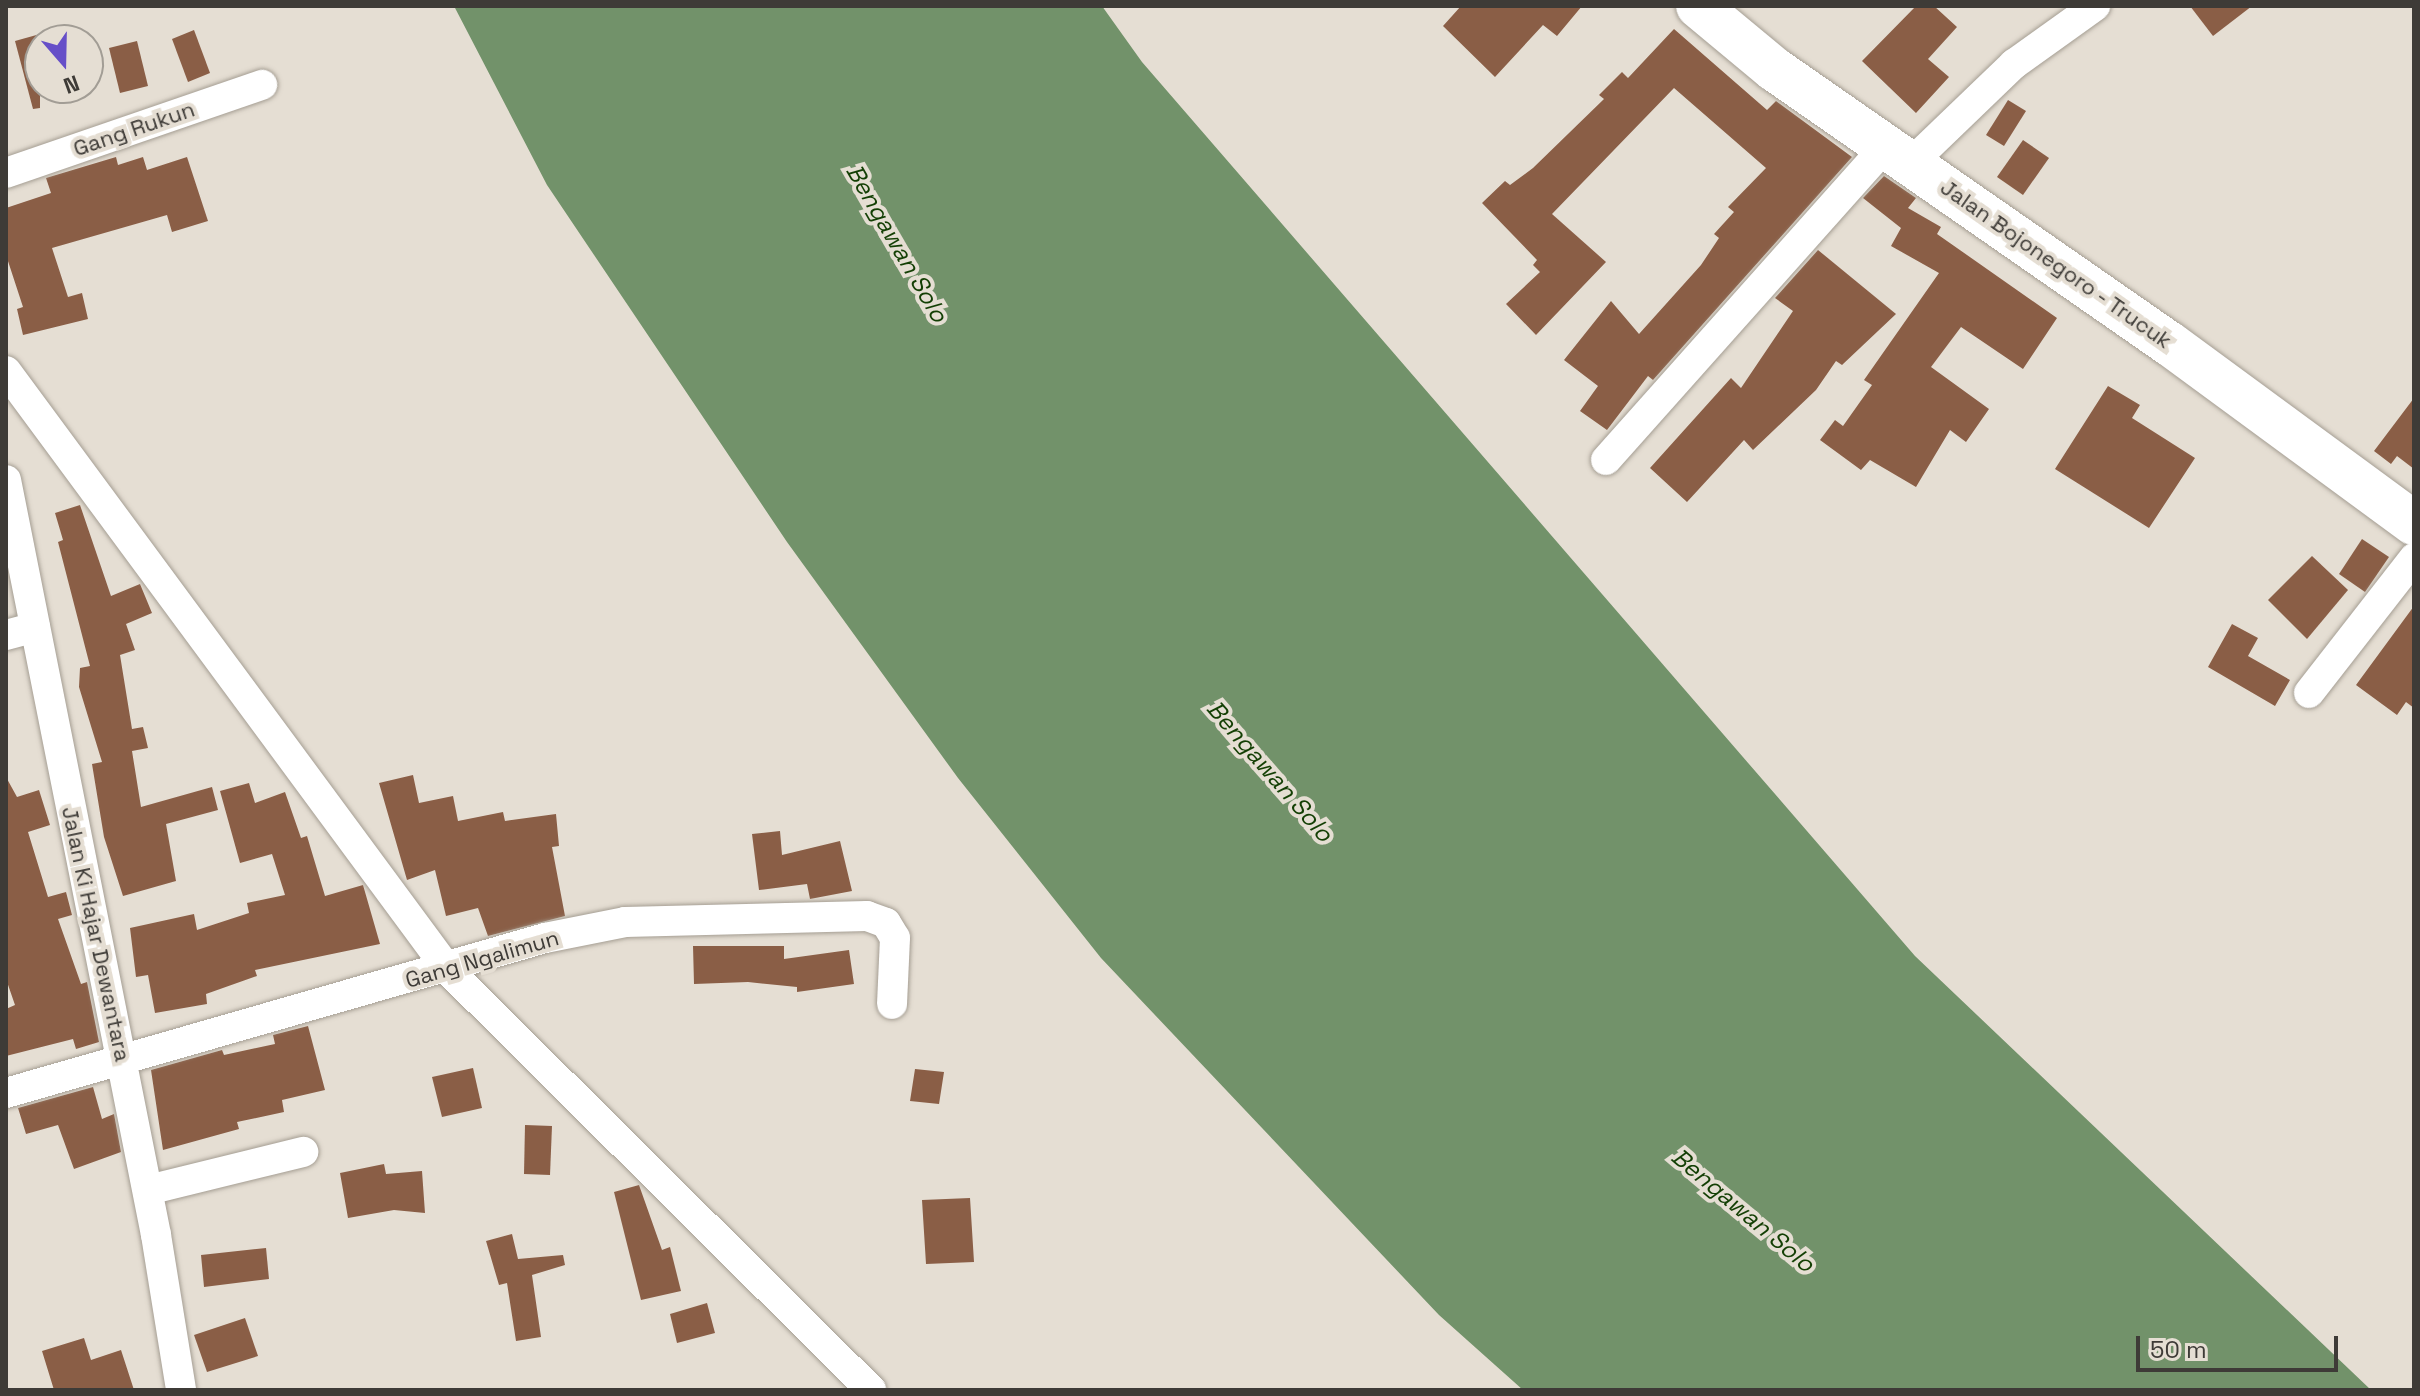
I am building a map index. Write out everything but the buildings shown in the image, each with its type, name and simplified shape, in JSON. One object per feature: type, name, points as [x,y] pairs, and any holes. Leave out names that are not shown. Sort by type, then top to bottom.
[{"type":"street","name":"Jalan Bojonegoro - Trucuk","points":[[1698,6],[1898,155],[2414,523]]},
{"type":"street","points":[[1606,460],[1898,155],[2014,64],[2095,6]]},
{"type":"street","name":"Gang Rukun","points":[[6,173],[262,85]]},
{"type":"street","points":[[6,371],[449,971],[871,1390]]},
{"type":"street","name":"Jalan Ki Hajar Dewantara","points":[[6,480],[20,631],[122,1057],[181,1390]]},
{"type":"street","points":[[2309,693],[2414,558]]},
{"type":"street","name":"Gang Ngalimun","points":[[6,1093],[122,1057],[449,971],[545,938],[625,922],[867,916],[886,923],[895,938],[892,1004]]},
{"type":"street","points":[[148,1190],[303,1152]]},
{"type":"water","name":"Bengawan Solo","points":[[454,6],[1102,6],[1142,62],[1915,956],[2371,1390],[1523,1390],[1439,1315],[1101,958],[958,778],[787,542],[547,185]]}]
